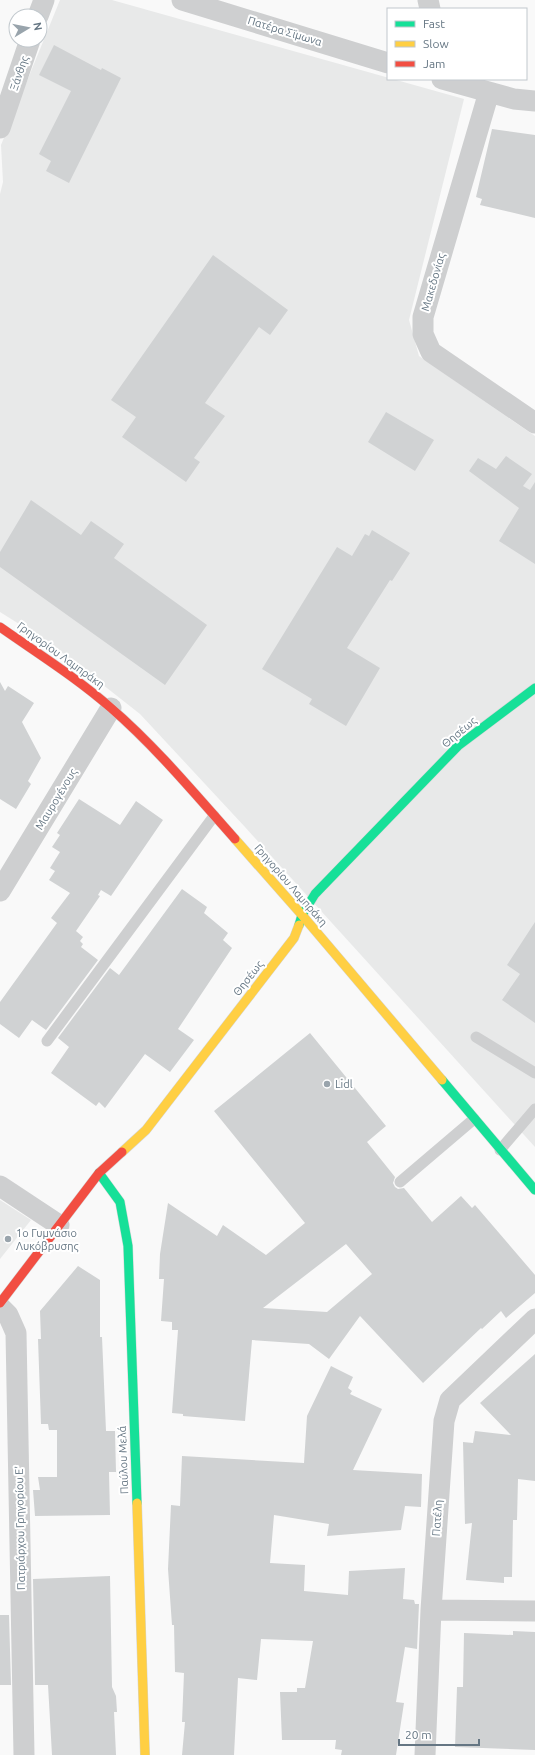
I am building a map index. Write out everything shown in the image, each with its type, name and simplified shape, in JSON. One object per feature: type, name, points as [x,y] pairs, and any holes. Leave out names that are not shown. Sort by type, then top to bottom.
[{"type":"street","name":"Πατέρα Σϊμωνα","points":[[182,0],[387,63]]},
{"type":"street","name":"Ξάνθης","points":[[0,128],[27,48]]},
{"type":"street","points":[[446,80],[514,99],[535,101]]},
{"type":"street","name":"Μακεδονίας","points":[[489,92],[423,317],[423,334],[431,352],[535,423]]},
{"type":"street","name":"Γρηγορίου Λαμπράκη","points":[[1,629],[63,671],[112,708],[177,773],[302,915],[535,1190]]},
{"type":"street","name":"Θησέως","points":[[0,1303],[99,1173],[146,1130],[294,938],[302,915],[315,894],[458,746],[535,688]]},
{"type":"street","name":"Μαυρογένους","points":[[0,891],[112,708]]},
{"type":"street","name":"Παύλου Μελά","points":[[99,1173],[120,1202],[128,1246],[145,1755]]},
{"type":"street","points":[[0,1186],[59,1225]]},
{"type":"street","name":"Πατριάρχου Γρηγορίου Ε'","points":[[0,1307],[8,1315],[16,1333],[24,1755]]},
{"type":"street","name":"Πατέλη","points":[[425,1755],[431,1610],[444,1421],[450,1400],[535,1318]]},
{"type":"street","points":[[431,1610],[535,1611]]},
{"type":"lane","points":[[46,1041],[214,816]]},
{"type":"lane","points":[[476,1037],[535,1073]]},
{"type":"lane","points":[[500,1150],[535,1109]]},
{"type":"lane","points":[[400,1182],[474,1119]]},
{"type":"shaded area","points":[[60,0],[112,0],[387,77],[387,80],[396,80],[464,99],[409,320],[419,356],[535,436],[535,1147],[245,827],[140,714],[51,644],[0,612],[0,194],[3,182],[1,145],[40,48],[48,48],[48,29]]},
{"type":"shaded area","name":"1ο Γυμνάσιο Λυκόβρυσης","points":[[0,1200],[31,1220],[0,1259]]},
{"type":"building","points":[[54,45],[101,70],[102,68],[121,78],[69,183],[46,171],[51,161],[39,154],[71,91],[39,75]]},
{"type":"building","points":[[492,129],[535,135],[535,218],[480,205],[482,199],[476,197]]},
{"type":"building","points":[[213,255],[288,310],[270,335],[259,327],[205,403],[225,416],[194,458],[200,462],[186,482],[122,437],[136,417],[111,400]]},
{"type":"building","points":[[386,412],[434,440],[415,471],[368,442]]},
{"type":"building","points":[[506,456],[532,474],[523,486],[530,490],[535,482],[535,564],[499,541],[519,508],[469,471],[478,458],[496,469]]},
{"type":"building","points":[[31,500],[81,535],[91,521],[124,544],[114,558],[207,625],[165,685],[0,567],[0,552]]},
{"type":"building","points":[[372,530],[410,553],[392,581],[390,580],[347,648],[380,668],[346,726],[309,704],[312,699],[262,669],[337,547],[352,556],[365,534],[369,536]]},
{"type":"building","points":[[0,682],[5,691],[8,686],[34,703],[22,722],[41,758],[28,781],[31,784],[16,809],[0,799]]},
{"type":"building","points":[[79,799],[120,825],[136,801],[163,820],[111,896],[101,890],[98,895],[100,896],[76,931],[83,937],[80,941],[83,944],[81,947],[98,960],[46,1030],[32,1020],[19,1038],[0,1024],[0,1002],[57,923],[51,918],[70,893],[49,880],[55,871],[50,868],[60,852],[52,847],[60,835],[57,833]]},
{"type":"building","points":[[182,889],[207,907],[204,913],[228,933],[223,940],[232,948],[178,1029],[194,1040],[170,1072],[145,1054],[105,1108],[99,1102],[96,1106],[51,1073],[69,1047],[58,1038],[110,968],[119,975]]},
{"type":"building","points":[[535,922],[535,1023],[502,1000],[520,974],[507,965]]},
{"type":"building","points":[[310,1033],[386,1126],[367,1142],[395,1177],[393,1183],[395,1187],[398,1189],[404,1188],[432,1222],[461,1196],[472,1208],[475,1205],[535,1275],[535,1293],[506,1318],[501,1311],[423,1383],[360,1316],[329,1359],[309,1344],[252,1340],[245,1421],[183,1416],[183,1414],[172,1413],[178,1330],[172,1330],[172,1322],[161,1321],[164,1279],[159,1279],[160,1254],[168,1203],[217,1236],[223,1225],[266,1255],[305,1223],[214,1111]],"holes":[[[346,1244],[372,1274],[327,1312],[263,1308]]]},
{"type":"building","points":[[78,1266],[100,1280],[100,1337],[102,1337],[106,1431],[115,1431],[116,1472],[109,1472],[110,1515],[35,1516],[33,1490],[40,1490],[38,1477],[57,1477],[57,1430],[49,1430],[48,1424],[41,1424],[38,1339],[41,1339],[40,1311]]},
{"type":"building","points":[[535,1354],[535,1481],[518,1479],[517,1520],[513,1520],[512,1577],[504,1577],[504,1583],[466,1580],[472,1523],[465,1524],[463,1442],[473,1443],[475,1431],[511,1435],[480,1403]]},
{"type":"building","points":[[331,1366],[353,1377],[348,1388],[352,1391],[350,1394],[382,1409],[353,1470],[422,1474],[421,1507],[405,1506],[401,1530],[327,1536],[329,1524],[274,1515],[270,1563],[305,1565],[304,1591],[348,1595],[349,1571],[405,1568],[403,1599],[414,1600],[415,1604],[419,1604],[417,1649],[405,1647],[396,1702],[404,1703],[396,1755],[341,1755],[342,1750],[335,1749],[336,1740],[282,1740],[280,1692],[297,1692],[297,1688],[305,1688],[313,1641],[261,1639],[257,1680],[238,1678],[234,1755],[182,1755],[185,1722],[182,1722],[184,1673],[175,1672],[174,1625],[172,1625],[168,1569],[171,1505],[180,1506],[182,1456],[304,1463],[307,1416]]},
{"type":"building","points":[[110,1576],[112,1687],[116,1696],[117,1712],[114,1712],[116,1755],[52,1755],[48,1685],[35,1685],[33,1579]]},
{"type":"building","points":[[0,1615],[9,1615],[11,1685],[0,1685]]},
{"type":"building","points":[[513,1631],[535,1632],[535,1750],[455,1747],[457,1687],[463,1687],[464,1633],[513,1635]]},
{"type":"traffic: fast","points":[[299,925],[302,915],[315,894],[458,746],[535,688]]},
{"type":"traffic: fast","points":[[442,1080],[535,1190]]},
{"type":"traffic: fast","points":[[99,1173],[120,1202],[128,1246],[137,1503]]},
{"type":"traffic: slow","points":[[235,839],[302,915],[442,1080]]},
{"type":"traffic: slow","points":[[122,1152],[146,1130],[294,938],[299,925]]},
{"type":"traffic: slow","points":[[137,1503],[145,1755]]},
{"type":"traffic: jam","points":[[0,627],[85,686],[128,723],[175,771],[235,839]]},
{"type":"traffic: jam","points":[[0,1303],[99,1173],[122,1152]]},
{"type":"place","name":"Lidl","points":[[327,1084]]},
{"type":"place","name":"1ο Γυμνάσιο Λυκόβρυσης","points":[[8,1239]]}]
